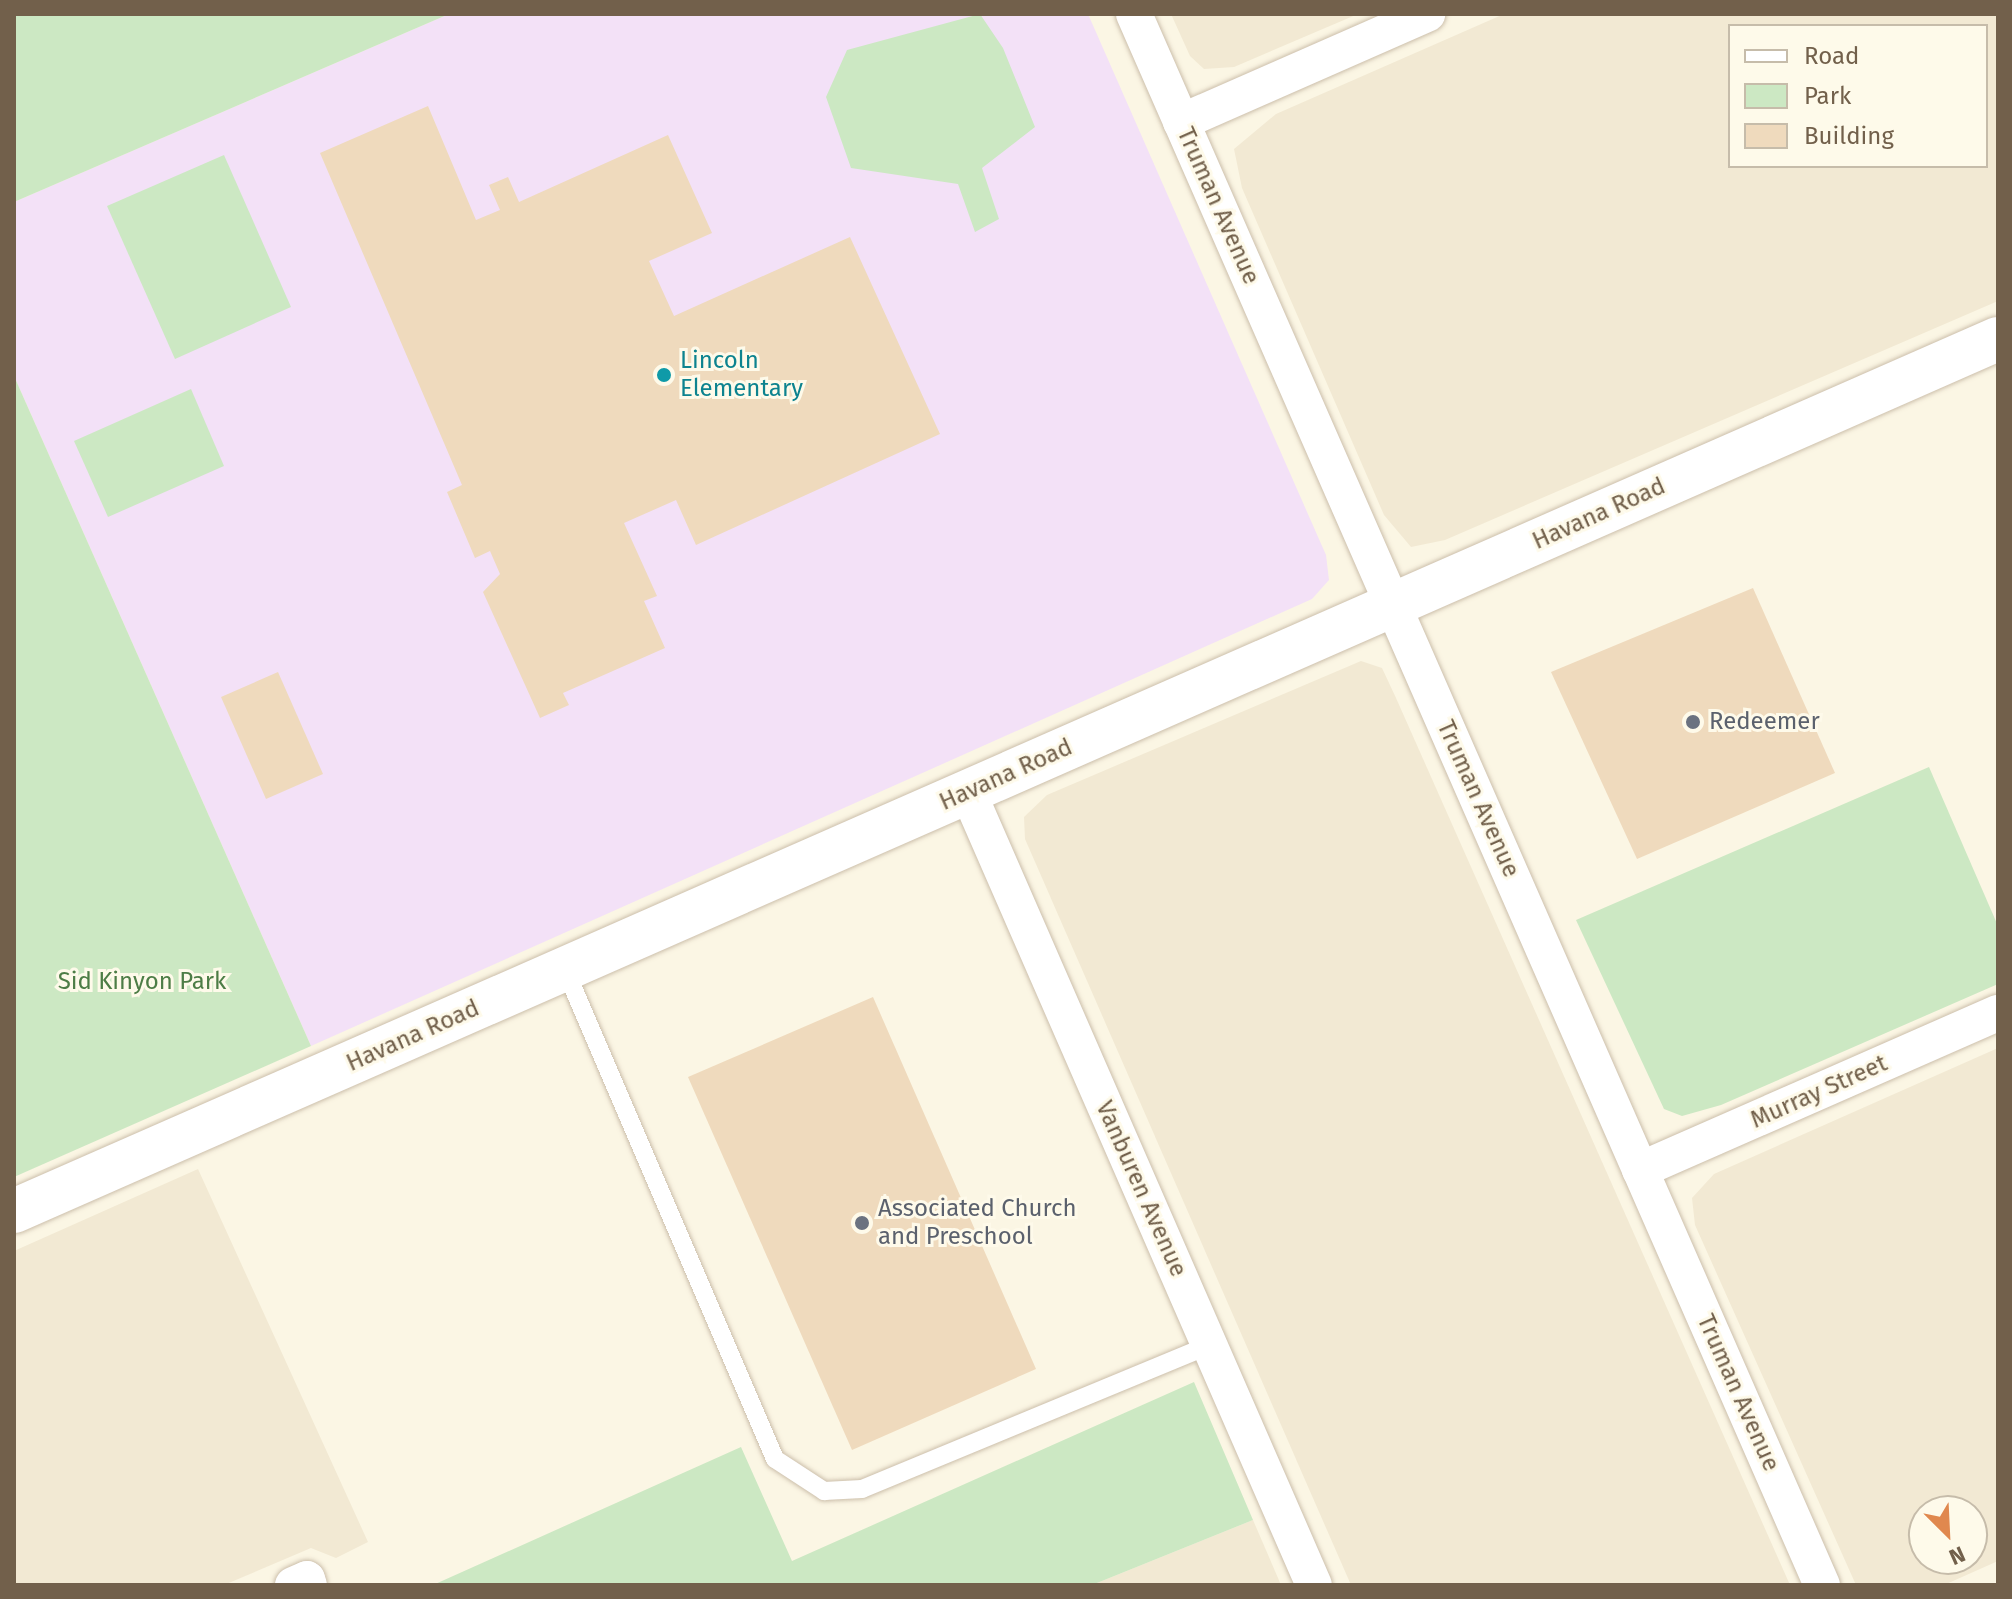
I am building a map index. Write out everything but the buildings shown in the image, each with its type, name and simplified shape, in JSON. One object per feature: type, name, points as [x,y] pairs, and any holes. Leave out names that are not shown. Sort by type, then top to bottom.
[{"type":"street","name":"Truman Avenue","points":[[1134,14],[1822,1585]]},
{"type":"street","points":[[1181,122],[1427,14]]},
{"type":"street","name":"Havana Road","points":[[14,1211],[1998,339]]},
{"type":"street","name":"Vanburen Avenue","points":[[968,792],[1314,1585]]},
{"type":"street","name":"Murray Street","points":[[1640,1170],[1998,1013]]},
{"type":"street","points":[[293,1585],[307,1579],[309,1585]]},
{"type":"lane","points":[[565,968],[775,1459],[824,1491],[862,1489],[1209,1345]]},
{"type":"shaded area","points":[[449,14],[1088,14],[1326,555],[1329,580],[1312,599],[311,1046],[14,376],[14,202]]},
{"type":"shaded area","points":[[1171,14],[1358,14],[1234,67],[1204,69],[1190,56]]},
{"type":"shaded area","points":[[1504,14],[1998,14],[1998,301],[1445,540],[1411,547],[1384,515],[1242,188],[1234,149],[1276,114]]},
{"type":"shaded area","points":[[1361,661],[1382,668],[1396,698],[1790,1585],[1351,1585],[1025,839],[1024,817],[1047,795]]},
{"type":"shaded area","points":[[1998,1048],[1998,1561],[1988,1565],[1988,1495],[1908,1495],[1908,1575],[1966,1575],[1944,1585],[1856,1585],[1695,1225],[1692,1198],[1714,1174]]},
{"type":"shaded area","points":[[198,1169],[368,1542],[336,1558],[311,1548],[224,1585],[14,1585],[14,1251]]},
{"type":"shaded area","points":[[1253,1520],[1281,1585],[1092,1585]]},
{"type":"green space","points":[[14,14],[449,14],[14,202]]},
{"type":"green space","points":[[980,14],[1003,48],[1035,127],[982,168],[999,219],[975,232],[958,184],[851,168],[826,97],[847,50]]},
{"type":"green space","points":[[224,155],[291,307],[175,359],[107,206]]},
{"type":"green space","name":"Sid Kinyon Park","points":[[14,376],[311,1046],[14,1177]]},
{"type":"green space","points":[[191,389],[224,466],[108,517],[74,441]]},
{"type":"green space","points":[[1929,767],[1998,926],[1998,984],[1721,1105],[1682,1116],[1664,1109],[1576,920]]},
{"type":"green space","points":[[1194,1382],[1253,1520],[1092,1585],[433,1585],[741,1447],[792,1561]]},
{"type":"place","name":"Lincoln Elementary","points":[[664,375]]},
{"type":"place","name":"Redeemer","points":[[1693,722]]},
{"type":"place","name":"Associated Church and Preschool","points":[[862,1223]]}]
